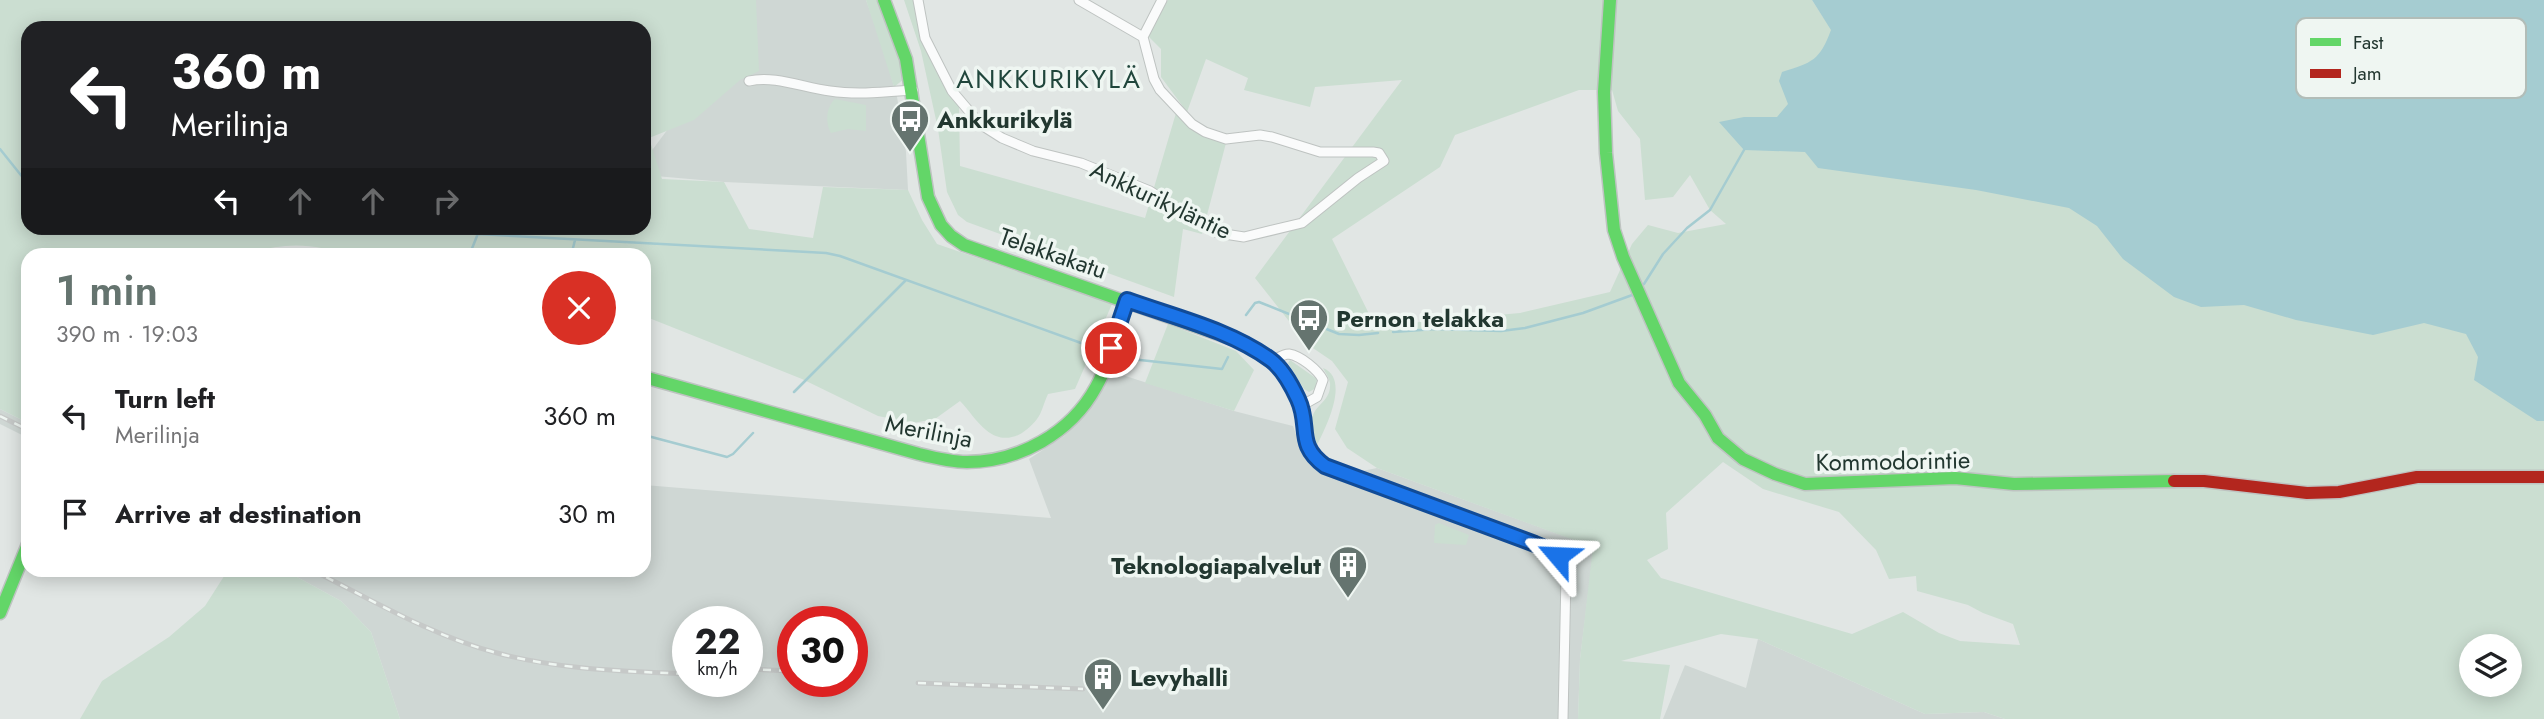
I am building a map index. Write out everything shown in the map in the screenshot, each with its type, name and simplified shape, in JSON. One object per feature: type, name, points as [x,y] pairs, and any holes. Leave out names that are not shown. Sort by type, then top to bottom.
[{"type":"street","name":"Telakkakatu","points":[[884,0],[898,32],[913,90],[928,197],[946,233],[964,245],[1238,341],[1272,361],[1286,378],[1301,406],[1308,449],[1312,456],[1325,466],[1535,544],[1558,556],[1563,562],[1566,575],[1563,719]]},
{"type":"street","name":"Ankkurikyläntie","points":[[918,0],[925,38],[952,91],[980,124],[1002,138],[1033,151],[1081,163],[1150,191],[1218,233],[1244,237],[1302,223],[1357,178],[1384,161],[1379,153],[1373,152],[1320,152],[1272,136],[1226,139],[1205,132],[1192,124],[1160,90],[1154,79],[1143,37]]},
{"type":"street","points":[[1079,0],[1143,37],[1163,0]]},
{"type":"street","name":"Kommodorintie","points":[[1610,0],[1604,92],[1606,153],[1614,230],[1623,257],[1679,383],[1705,415],[1718,438],[1743,459],[1805,484],[1955,478],[2014,485],[2204,481],[2307,493],[2339,492],[2417,477],[2544,477]]},
{"type":"street","points":[[749,81],[767,79],[839,92],[913,90]]},
{"type":"street","name":"Merilinja","points":[[651,379],[919,454],[958,462],[987,461],[1004,458],[1036,446],[1078,412],[1103,372],[1127,300]]},
{"type":"street","points":[[1272,361],[1285,354],[1291,355],[1321,375],[1322,386],[1317,397],[1301,406]]},
{"type":"street","points":[[0,613],[21,559]]},
{"type":"shaded area","points":[[743,0],[866,0],[897,97],[906,152],[908,190],[724,182],[651,176],[651,152],[739,34]]},
{"type":"shaded area","points":[[1110,371],[1234,411],[1293,426],[1303,455],[1319,471],[1332,477],[1377,468],[1594,547],[1580,659],[1578,719],[400,719],[371,632],[341,601],[297,577],[651,577],[651,486],[1051,518],[1029,459],[1064,436],[1082,416]]},
{"type":"shaded area","points":[[0,409],[21,420],[21,434],[0,424]]},
{"type":"shaded area","points":[[1758,639],[1925,714],[1984,712],[2005,719],[1663,719],[1685,665],[1746,688]]},
{"type":"green space","points":[[0,0],[756,0],[759,71],[740,80],[694,120],[651,137],[651,21],[21,21],[21,235],[651,235],[651,144],[662,179],[724,182],[749,229],[813,238],[823,187],[908,190],[937,244],[1112,304],[1075,389],[1048,394],[1032,425],[1013,437],[1006,438],[986,430],[960,401],[935,419],[913,423],[878,416],[802,379],[651,319],[651,248],[21,248],[21,420],[0,409]]},
{"type":"green space","points":[[866,0],[878,0],[901,60],[904,79],[894,87]]},
{"type":"green space","points":[[904,0],[916,0],[927,51],[941,80],[959,105],[960,166],[1145,218],[1176,113],[1226,143],[1202,234],[1183,229],[1174,297],[967,222],[958,215],[947,192],[938,129],[921,51]]},
{"type":"green space","points":[[1168,0],[1812,0],[1823,17],[2423,285],[2544,404],[2544,719],[2005,719],[1984,712],[1925,714],[1758,639],[1721,634],[1621,661],[1670,665],[1660,719],[1578,719],[1580,659],[1593,547],[1377,468],[1347,448],[1335,429],[1348,382],[1332,361],[1307,344],[1255,278],[1402,80],[1315,87],[1310,107],[1244,90],[1248,78],[1206,59],[1187,112],[1161,77],[1161,49],[1148,36]],"holes":[[[1579,90],[1612,90],[1618,111],[1640,139],[1645,200],[1673,197],[1690,175],[1710,210],[1726,224],[1678,233],[1648,225],[1632,244],[1610,292],[1520,313],[1375,326],[1332,239],[1440,167],[1455,135]],[[1723,462],[1763,489],[1839,512],[1876,550],[1889,579],[1916,576],[1917,591],[1968,605],[2013,624],[2020,645],[1960,641],[1939,633],[1903,612],[1852,634],[1661,578],[1647,560],[1668,549],[1666,513]]]},
{"type":"green space","points":[[835,99],[866,105],[866,131],[848,129],[831,133],[827,115]]},
{"type":"green space","points":[[1168,324],[1236,351],[1254,370],[1234,411],[1145,383]]},
{"type":"green space","points":[[1290,360],[1317,379],[1316,388],[1309,392],[1304,389],[1288,363]]},
{"type":"green space","points":[[1323,368],[1331,374],[1335,382],[1335,393],[1330,417],[1316,447],[1311,422],[1313,414],[1326,398],[1330,383]]},
{"type":"green space","points":[[1439,523],[1469,535],[1466,545],[1434,543],[1435,525]]},
{"type":"green space","points":[[224,577],[297,577],[341,601],[371,632],[400,719],[80,719],[102,681],[169,637],[205,606]]},
{"type":"water","points":[[1812,0],[2544,0],[2544,421],[2537,421],[2474,380],[2478,357],[2466,334],[2424,323],[2373,335],[2296,320],[2244,305],[2201,307],[2174,297],[2123,259],[2097,226],[2069,208],[1976,190],[1818,168],[1805,152],[1744,150],[1719,122],[1744,117],[1777,117],[1788,104],[1779,81],[1782,72],[1814,59],[1823,48],[1831,30]]},
{"type":"waterway","points":[[0,149],[21,175]]},
{"type":"waterway","points":[[1644,284],[1663,254],[1687,228],[1710,210],[1744,150]]},
{"type":"waterway","points":[[496,235],[826,253],[1081,343]]},
{"type":"waterway","points":[[472,248],[477,236]]},
{"type":"waterway","points":[[573,248],[575,240]]},
{"type":"waterway","points":[[794,392],[905,281]]},
{"type":"waterway","points":[[1393,332],[1435,329],[1501,331],[1525,328],[1583,313],[1635,294]]},
{"type":"waterway","points":[[1246,315],[1255,303],[1259,302],[1339,334],[1378,333]]},
{"type":"waterway","points":[[1131,359],[1222,369],[1228,357]]},
{"type":"waterway","points":[[651,437],[727,457],[753,433]]},
{"type":"railway","points":[[0,416],[21,426]]},
{"type":"railway","points":[[326,577],[426,627],[497,653],[568,666],[672,673]]},
{"type":"railway","points":[[763,670],[777,670]]},
{"type":"railway","points":[[918,683],[1083,689]]},
{"type":"traffic: fast","points":[[884,0],[906,59],[928,197],[941,225],[951,236],[964,245],[1238,341],[1272,361]]},
{"type":"traffic: fast","points":[[1610,0],[1604,92],[1606,153],[1614,230],[1623,257],[1679,383],[1705,415],[1718,438],[1743,459],[1805,484],[1955,478],[2014,484],[2174,481]]},
{"type":"traffic: fast","points":[[651,379],[943,460],[986,461],[1006,457],[1042,442],[1073,418],[1101,377],[1127,300]]},
{"type":"traffic: fast","points":[[0,613],[21,561]]},
{"type":"traffic: jam","points":[[2174,481],[2204,481],[2307,493],[2339,492],[2417,477],[2544,477]]},
{"type":"place","name":"Ankkurikylä","points":[[910,153]]},
{"type":"place","name":"Pernon telakka","points":[[1309,352]]},
{"type":"place","name":"Teknologiapalvelut","points":[[1348,599]]},
{"type":"place","name":"Levyhalli","points":[[1103,711]]},
{"type":"district","name":"ANKKURIKYLÄ","points":[[1049,79]]},
{"type":"route","points":[[1111,348],[1127,300],[1238,341],[1272,361],[1286,378],[1301,406],[1308,449],[1312,456],[1325,466],[1535,544],[1558,556]]}]
